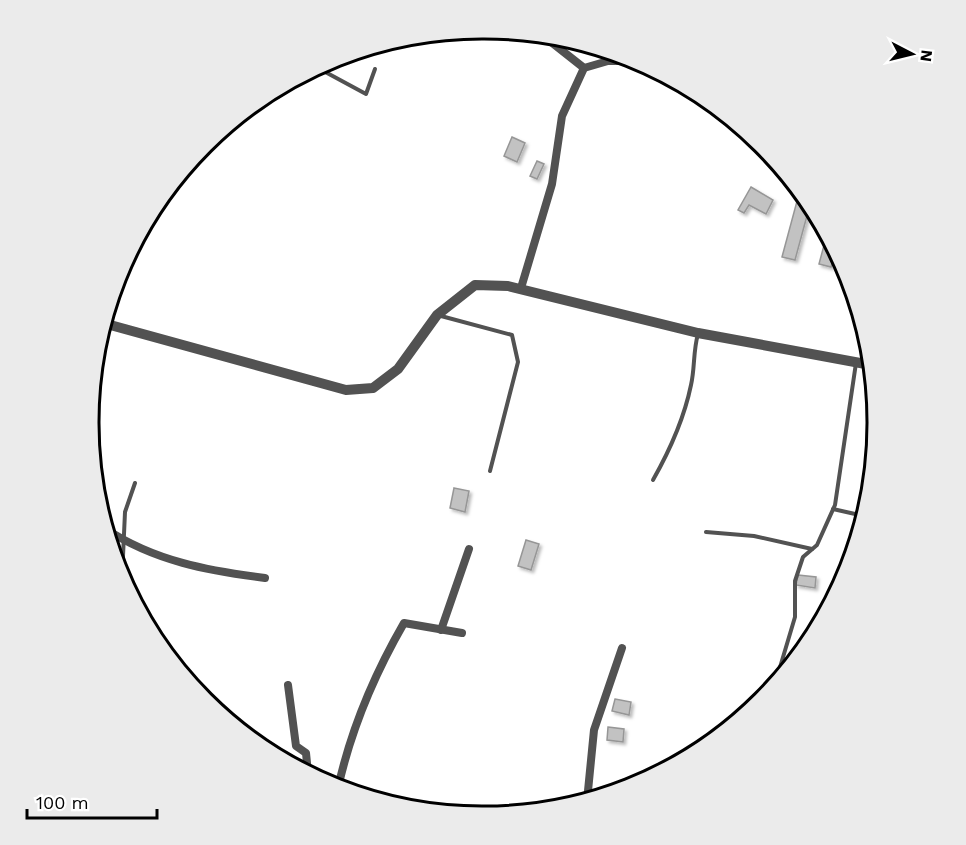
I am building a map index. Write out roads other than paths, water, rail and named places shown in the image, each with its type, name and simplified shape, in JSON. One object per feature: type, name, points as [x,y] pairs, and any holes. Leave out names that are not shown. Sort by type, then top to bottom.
[{"type":"street","points":[[556,46],[584,68]]},
{"type":"street","points":[[521,288],[552,184],[562,116],[584,68],[611,61]]},
{"type":"street","points":[[112,325],[346,390],[373,388],[398,369],[437,315],[475,285],[521,288],[698,333],[862,363]]},
{"type":"street","points":[[117,537],[171,561],[214,572],[265,578]]},
{"type":"street","points":[[441,630],[469,549]]},
{"type":"street","points":[[341,779],[357,721],[381,663],[404,623],[462,633]]},
{"type":"street","points":[[588,791],[594,730],[622,648]]},
{"type":"street","points":[[288,685],[296,746],[306,753],[307,763]]},
{"type":"lane","points":[[326,73],[366,94],[375,69]]},
{"type":"lane","points":[[437,315],[512,335],[518,362],[490,471]]},
{"type":"lane","points":[[653,480],[673,444],[691,384],[693,351],[698,333]]},
{"type":"lane","points":[[782,661],[795,617],[795,581],[803,557],[813,549],[833,509],[856,362]]},
{"type":"lane","points":[[124,556],[125,512],[135,483]]},
{"type":"lane","points":[[833,509],[855,514]]},
{"type":"lane","points":[[706,532],[754,536],[813,549]]}]
